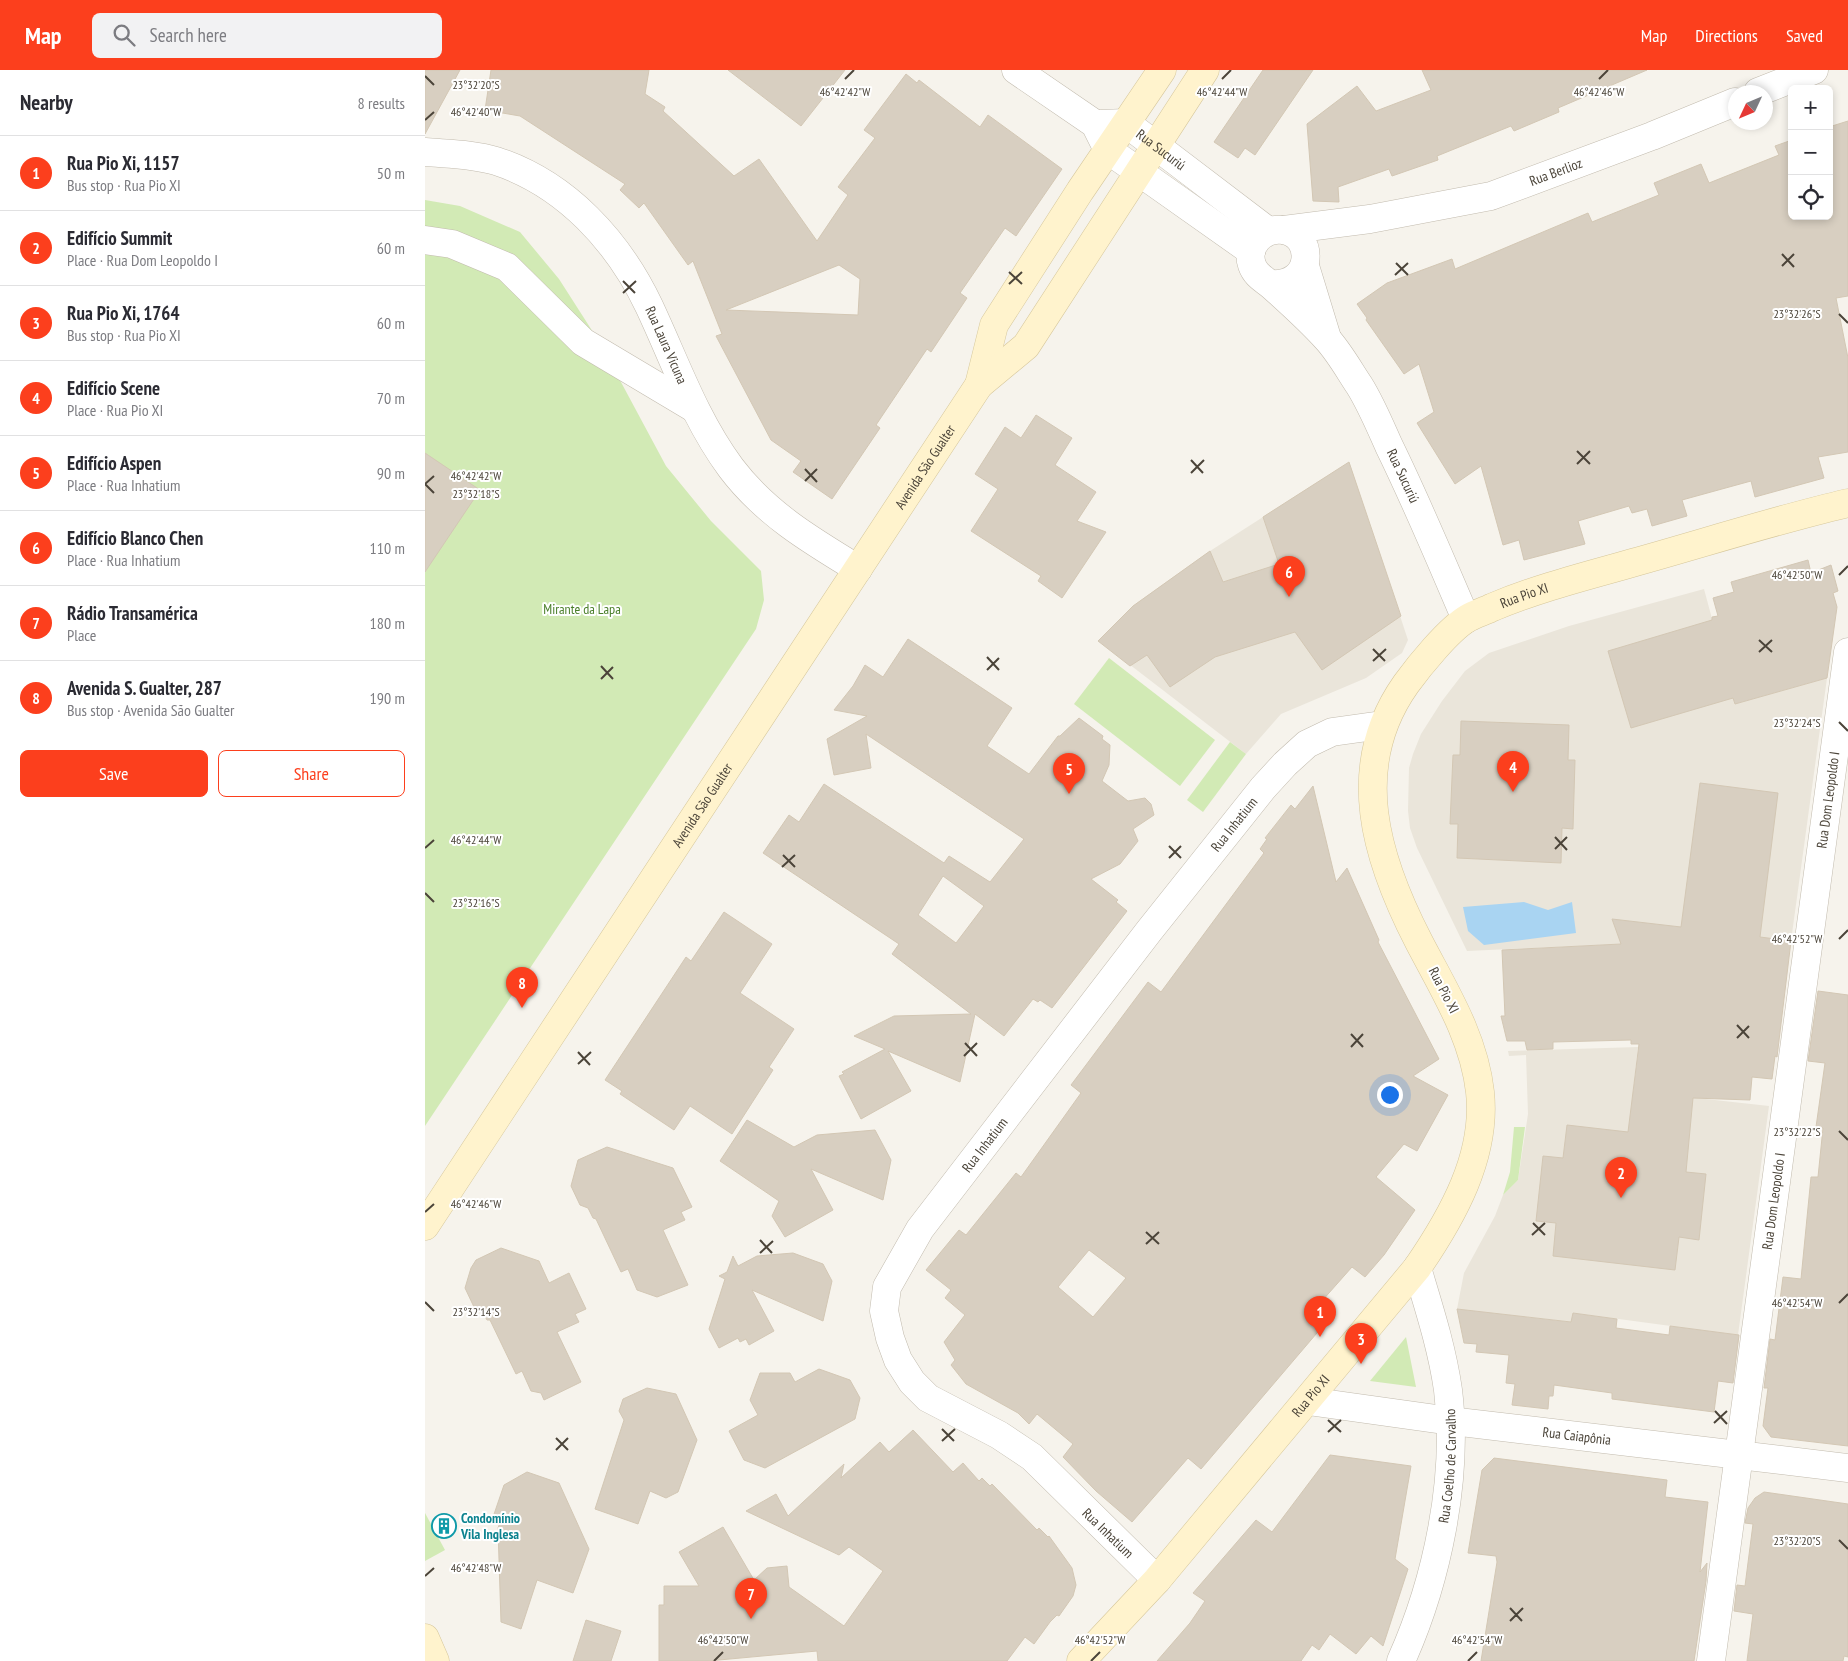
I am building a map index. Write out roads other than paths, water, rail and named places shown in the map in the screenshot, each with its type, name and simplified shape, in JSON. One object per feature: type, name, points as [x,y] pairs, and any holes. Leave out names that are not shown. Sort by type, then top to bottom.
[{"type":"street","points":[[1016,70],[1095,124],[1108,150],[1139,171],[1267,237],[1298,237],[1305,259],[1296,279],[1284,285],[1270,284],[1258,277],[1251,264],[1267,237]]},
{"type":"street","name":"Avenida São Gualter","points":[[979,386],[994,325],[1162,70]]},
{"type":"street","name":"Avenida São Gualter","points":[[425,1226],[979,386],[1026,346],[1205,70]]},
{"type":"street","points":[[1773,86],[1814,70]]},
{"type":"street","name":"Rua Berlioz","points":[[1267,237],[1491,196],[1652,136],[1728,105]]},
{"type":"street","name":"Rua Sucuriú","points":[[1095,124],[1126,123],[1157,145],[1267,237]]},
{"type":"street","name":"Rua Laura Vicuna","points":[[425,152],[495,161],[528,175],[559,193],[597,225],[629,270],[648,304],[692,407],[731,468],[761,502],[799,534],[858,568]]},
{"type":"street","name":"Rua Berlioz","points":[[1305,259],[1370,219]]},
{"type":"street","points":[[425,240],[452,244],[507,267],[583,342],[692,407]]},
{"type":"street","name":"Rua Sucuriú","points":[[1305,259],[1327,340]]},
{"type":"street","name":"Rua Sucuriú","points":[[1270,284],[1327,340],[1361,387],[1406,480],[1467,619]]},
{"type":"street","name":"Rua Pio XI","points":[[1081,1661],[1157,1580],[1417,1268],[1449,1216],[1466,1182],[1480,1122],[1480,1092],[1473,1060],[1459,1019],[1419,941],[1380,848],[1373,809],[1372,781],[1376,752],[1382,725],[1397,696],[1414,673],[1467,619],[1515,598],[1586,576],[1848,503]]},
{"type":"street","name":"Rua Dom Leopoldo I","points":[[1711,1661],[1848,652]]},
{"type":"street","name":"Rua Inhatium","points":[[1157,1580],[1033,1457],[999,1435],[928,1398],[912,1382],[898,1360],[890,1338],[884,1311],[887,1288],[900,1261],[920,1229],[1149,931],[1263,788],[1307,744],[1332,732],[1382,725]]},
{"type":"street","name":"Rua Coelho de Carvalho","points":[[1401,1661],[1417,1626],[1431,1581],[1443,1521],[1451,1421],[1441,1353],[1417,1268]]},
{"type":"street","name":"Rua Caiapônia","points":[[1307,1401],[1451,1421],[1848,1468]]},
{"type":"street","points":[[425,1638],[435,1661]]},
{"type":"water","points":[[1524,902],[1548,910],[1572,902],[1576,933],[1484,945],[1468,931],[1463,907]]},
{"type":"place","name":"Edifício Blanco Chen","points":[[1289,597]]},
{"type":"place","name":"Edifício Scene","points":[[1513,792]]},
{"type":"place","name":"Edifício Aspen","points":[[1069,794]]},
{"type":"place","name":"Avenida S. Gualter, 287","points":[[522,1008]]},
{"type":"place","name":"Edifício Summit","points":[[1621,1198]]},
{"type":"place","name":"Rua Pio Xi, 1157","points":[[1320,1337]]},
{"type":"place","name":"Rua Pio Xi, 1764","points":[[1361,1364]]},
{"type":"place","name":"Condomínio Vila Inglesa","points":[[444,1526]]},
{"type":"place","name":"Rádio Transamérica","points":[[751,1619]]},
{"type":"park label","name":"Mirante da Lapa","points":[[582,609]]}]
